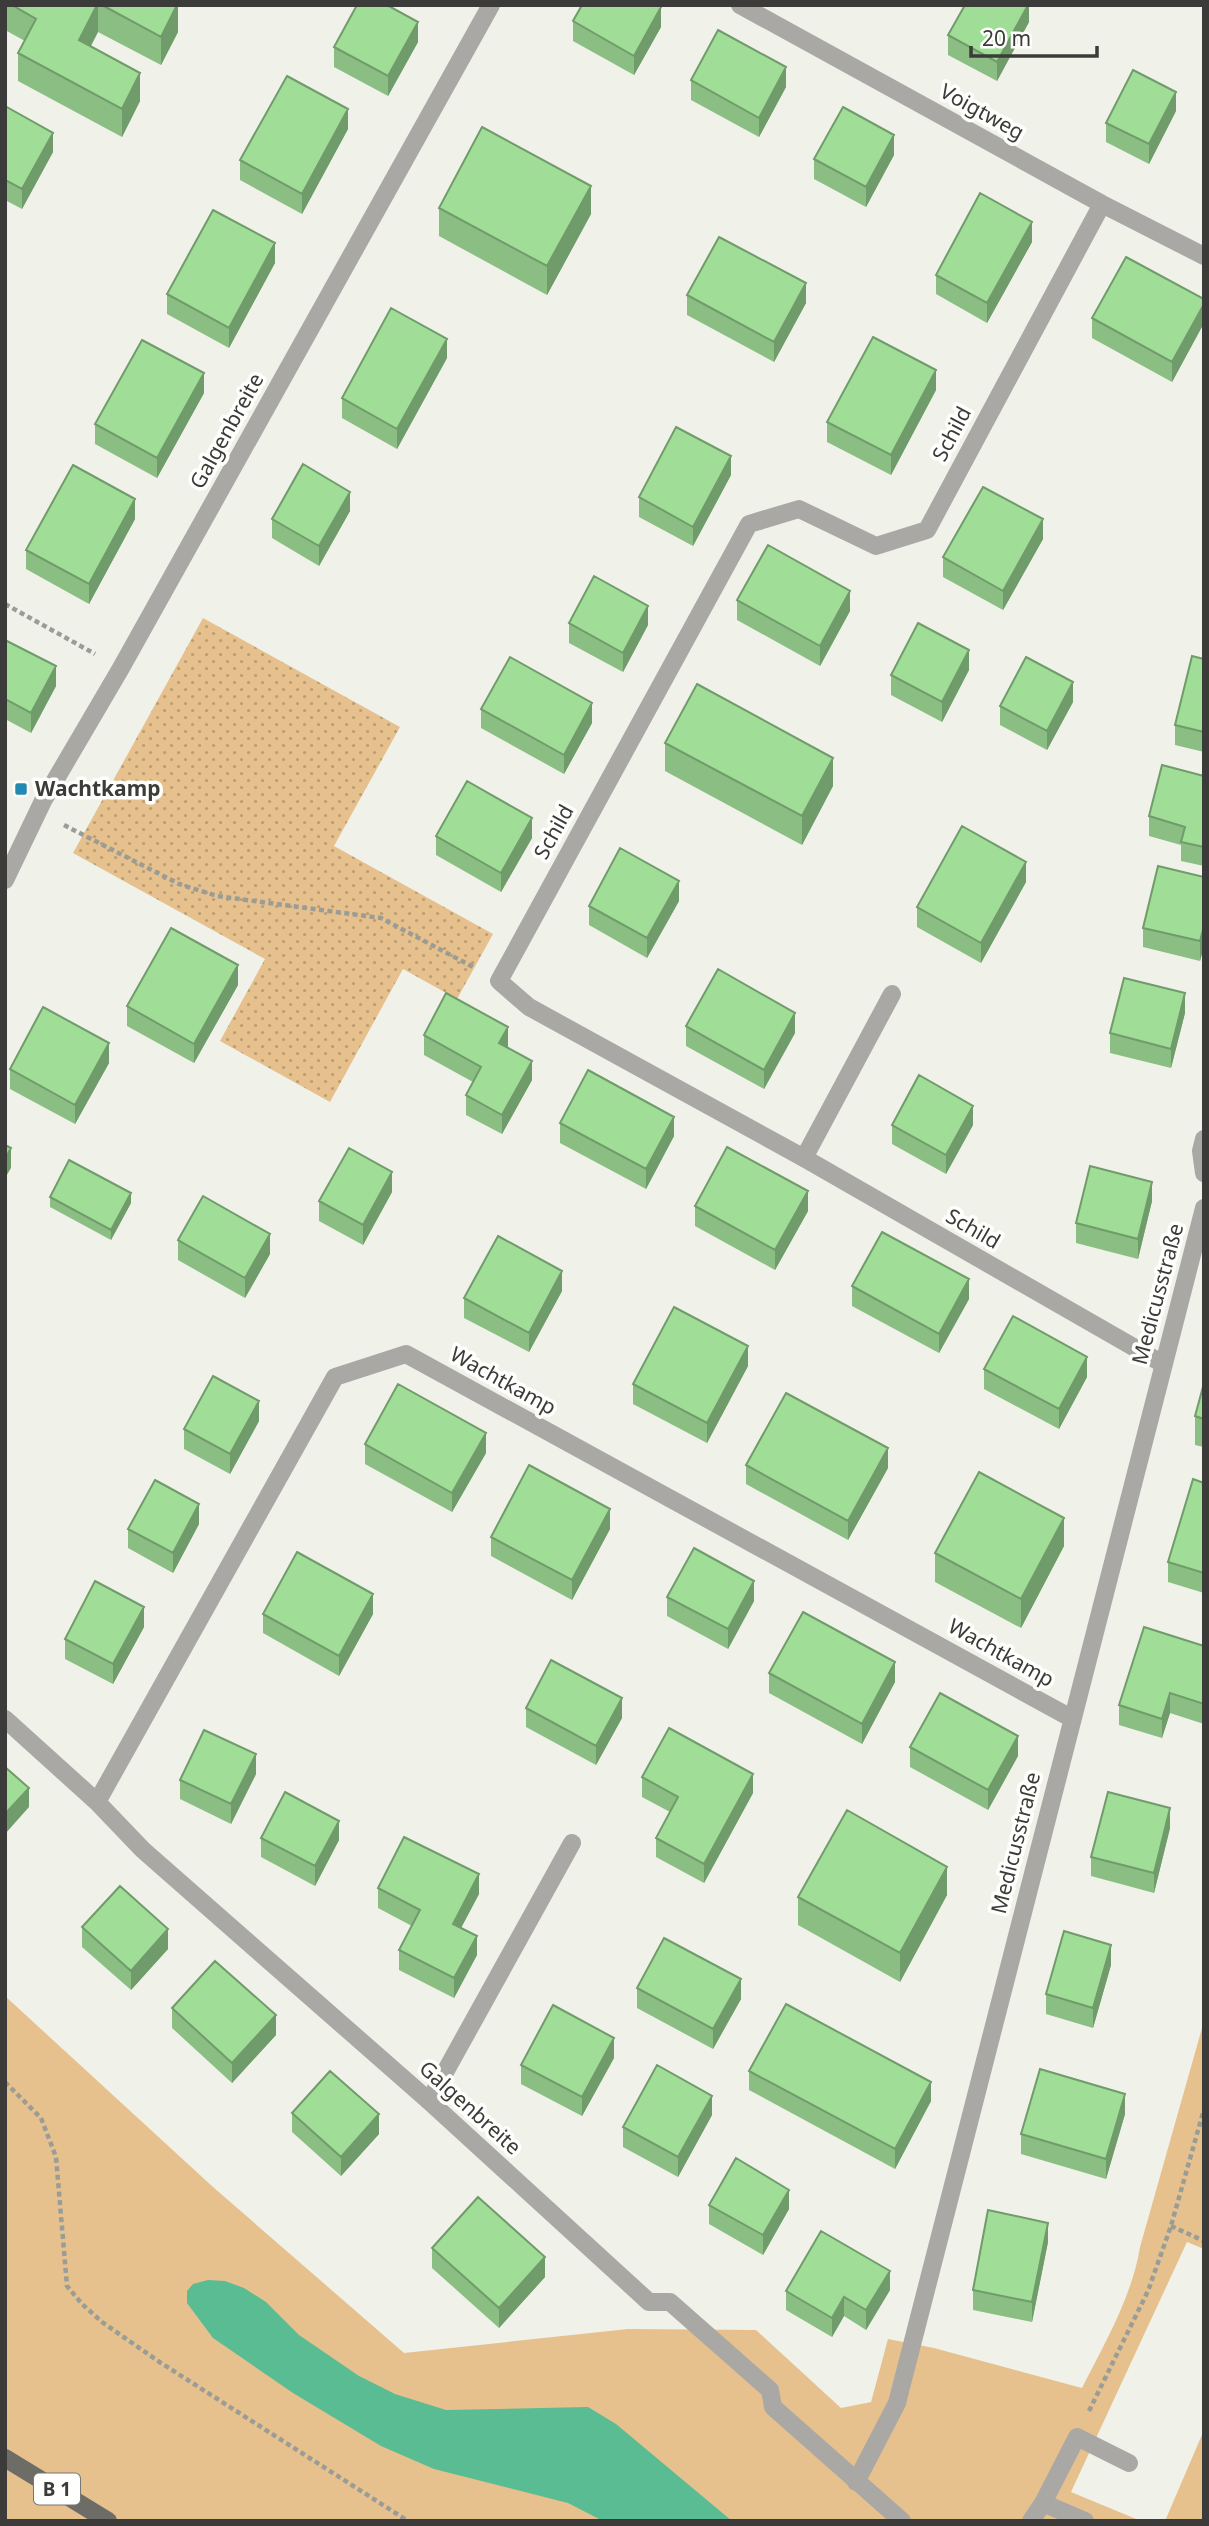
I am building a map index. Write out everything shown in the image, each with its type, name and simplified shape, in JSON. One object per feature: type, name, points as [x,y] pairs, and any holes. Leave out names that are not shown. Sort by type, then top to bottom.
[{"type":"main road","name":"B 1","points":[[5,2458],[108,2521]]},
{"type":"street","name":"Galgenbreite","points":[[5,880],[38,812],[491,5]]},
{"type":"street","name":"Voigtweg","points":[[740,5],[1102,204],[1204,256]]},
{"type":"street","name":"Schild","points":[[1102,204],[927,530],[876,546],[799,509],[749,523],[499,981],[529,1007],[804,1158],[1163,1364]]},
{"type":"street","points":[[804,1158],[892,994]]},
{"type":"street","points":[[1204,1139],[1201,1151],[1204,1174]]},
{"type":"street","name":"Medicusstraße","points":[[856,2482],[897,2403],[1204,1208]]},
{"type":"street","name":"Wachtkamp","points":[[97,1802],[335,1377],[406,1353],[1071,1718]]},
{"type":"street","name":"Galgenbreite","points":[[5,1719],[97,1802],[143,1850],[429,2101],[649,2302],[670,2302],[770,2390],[773,2407],[902,2521]]},
{"type":"street","points":[[429,2101],[572,1843]]},
{"type":"street","points":[[1031,2521],[1077,2437],[1129,2463]]},
{"type":"street","points":[[1043,2503],[1085,2521]]},
{"type":"path","points":[[5,604],[121,668]]},
{"type":"path","points":[[38,812],[179,884],[218,895],[380,918],[499,981]]},
{"type":"path","points":[[5,2082],[41,2118],[56,2157],[68,2286],[82,2304],[102,2322],[158,2361],[408,2521]]},
{"type":"path","points":[[1077,2437],[1148,2291],[1171,2226],[1204,2109]]},
{"type":"path","points":[[1171,2226],[1204,2241]]},
{"type":"shaded area","points":[[203,618],[400,727],[334,846],[493,934],[457,999],[403,969],[330,1102],[220,1041],[265,959],[73,853]]},
{"type":"shaded area","points":[[5,1996],[213,2187],[404,2353],[628,2329],[756,2330],[841,2408],[871,2402],[888,2339],[934,2348],[1082,2388],[1131,2284],[1204,2021],[1204,2249],[1187,2242],[1071,2492],[1141,2521],[5,2521]]},
{"type":"shaded area","points":[[208,2280],[225,2281],[244,2288],[266,2302],[299,2335],[359,2376],[395,2394],[446,2410],[588,2407],[616,2424],[732,2521],[603,2521],[568,2503],[434,2469],[381,2446],[293,2393],[213,2338],[187,2303],[187,2291],[193,2284]]},
{"type":"shaded area","points":[[1204,2430],[1204,2521],[1165,2521]]},
{"type":"building","points":[[12,5],[97,5],[79,40],[140,73],[122,109],[18,53],[36,19]]},
{"type":"building","points":[[102,5],[177,5],[161,37]]},
{"type":"building","points":[[357,5],[387,5],[418,22],[388,76],[334,47]]},
{"type":"building","points":[[582,5],[661,7],[634,56],[573,21]]},
{"type":"building","points":[[965,5],[1028,5],[997,62],[948,35]]},
{"type":"building","points":[[718,30],[786,67],[759,118],[691,80]]},
{"type":"building","points":[[1133,70],[1176,92],[1149,144],[1106,123]]},
{"type":"building","points":[[287,76],[348,109],[302,194],[240,160]]},
{"type":"building","points":[[5,106],[53,133],[22,189],[5,180]]},
{"type":"building","points":[[843,107],[894,135],[866,187],[814,159]]},
{"type":"building","points":[[482,127],[591,186],[547,266],[439,208]]},
{"type":"building","points":[[980,193],[1032,222],[987,303],[936,275]]},
{"type":"building","points":[[213,210],[275,243],[229,328],[167,294]]},
{"type":"building","points":[[719,237],[806,283],[774,342],[687,295]]},
{"type":"building","points":[[1126,257],[1204,299],[1204,304],[1172,362],[1092,318]]},
{"type":"building","points":[[391,308],[447,339],[397,429],[342,398]]},
{"type":"building","points":[[873,337],[936,370],[891,455],[827,422]]},
{"type":"building","points":[[142,340],[204,373],[157,458],[95,424]]},
{"type":"building","points":[[676,427],[731,456],[693,527],[639,497]]},
{"type":"building","points":[[303,464],[350,492],[319,546],[272,519]]},
{"type":"building","points":[[73,465],[135,499],[89,584],[26,550]]},
{"type":"building","points":[[983,487],[1043,519],[1003,591],[943,557]]},
{"type":"building","points":[[768,545],[850,591],[820,646],[737,600]]},
{"type":"building","points":[[594,576],[648,606],[623,653],[569,623]]},
{"type":"building","points":[[918,623],[969,650],[942,702],[891,675]]},
{"type":"building","points":[[5,640],[56,666],[31,713],[5,699]]},
{"type":"building","points":[[1192,656],[1204,659],[1204,732],[1175,725]]},
{"type":"building","points":[[510,657],[592,703],[564,755],[481,709]]},
{"type":"building","points":[[1026,657],[1073,682],[1047,731],[1000,706]]},
{"type":"building","points":[[697,684],[833,758],[802,816],[665,743]]},
{"type":"building","points":[[1162,765],[1204,776],[1204,847],[1181,842],[1185,827],[1149,816]]},
{"type":"building","points":[[467,781],[532,818],[501,873],[436,836]]},
{"type":"building","points":[[962,826],[1026,862],[981,943],[917,907]]},
{"type":"building","points":[[620,848],[679,881],[647,938],[589,906]]},
{"type":"building","points":[[1158,866],[1204,877],[1204,926],[1200,941],[1143,928]]},
{"type":"building","points":[[171,928],[238,965],[194,1044],[127,1006]]},
{"type":"building","points":[[718,969],[795,1013],[764,1070],[686,1026]]},
{"type":"building","points":[[1124,978],[1185,993],[1171,1049],[1110,1033]]},
{"type":"building","points":[[446,993],[508,1027],[499,1043],[532,1061],[502,1115],[466,1095],[481,1067],[424,1035]]},
{"type":"building","points":[[43,1007],[109,1043],[75,1105],[10,1069]]},
{"type":"building","points":[[588,1070],[674,1117],[646,1169],[560,1123]]},
{"type":"building","points":[[919,1075],[973,1106],[946,1155],[892,1125]]},
{"type":"building","points":[[5,1145],[11,1148],[5,1159]]},
{"type":"building","points":[[727,1147],[808,1191],[775,1250],[695,1206]]},
{"type":"building","points":[[349,1148],[392,1172],[363,1225],[319,1201]]},
{"type":"building","points":[[69,1160],[131,1193],[111,1230],[50,1197]]},
{"type":"building","points":[[1090,1166],[1152,1182],[1138,1239],[1076,1223]]},
{"type":"building","points":[[203,1196],[270,1234],[245,1278],[178,1240]]},
{"type":"building","points":[[882,1232],[969,1279],[939,1334],[852,1286]]},
{"type":"building","points":[[498,1236],[562,1271],[529,1333],[464,1298]]},
{"type":"building","points":[[674,1307],[748,1346],[707,1423],[633,1384]]},
{"type":"building","points":[[1013,1316],[1087,1357],[1059,1409],[984,1369]]},
{"type":"building","points":[[213,1376],[259,1401],[230,1454],[184,1429]]},
{"type":"building","points":[[1204,1383],[1204,1419],[1195,1416]]},
{"type":"building","points":[[398,1384],[486,1433],[452,1493],[365,1444]]},
{"type":"building","points":[[786,1393],[888,1448],[848,1521],[746,1465]]},
{"type":"building","points":[[529,1465],[610,1509],[572,1580],[491,1537]]},
{"type":"building","points":[[979,1472],[1064,1518],[1021,1599],[935,1553]]},
{"type":"building","points":[[1193,1479],[1204,1483],[1204,1573],[1168,1562]]},
{"type":"building","points":[[155,1480],[199,1504],[173,1553],[128,1529]]},
{"type":"building","points":[[694,1548],[754,1581],[728,1629],[667,1597]]},
{"type":"building","points":[[297,1552],[373,1594],[339,1656],[263,1614]]},
{"type":"building","points":[[95,1581],[144,1607],[113,1664],[65,1639]]},
{"type":"building","points":[[803,1612],[895,1662],[862,1724],[769,1673]]},
{"type":"building","points":[[1144,1627],[1204,1646],[1204,1704],[1170,1693],[1162,1719],[1119,1705]]},
{"type":"building","points":[[551,1660],[622,1698],[596,1746],[526,1708]]},
{"type":"building","points":[[940,1693],[1018,1736],[988,1790],[910,1747]]},
{"type":"building","points":[[669,1728],[753,1774],[704,1864],[656,1838],[678,1797],[642,1777]]},
{"type":"building","points":[[204,1730],[256,1754],[231,1804],[180,1780]]},
{"type":"building","points":[[5,1767],[29,1788],[5,1814]]},
{"type":"building","points":[[285,1792],[339,1821],[315,1866],[261,1838]]},
{"type":"building","points":[[1108,1792],[1170,1808],[1154,1873],[1091,1857]]},
{"type":"building","points":[[847,1810],[947,1867],[900,1953],[798,1897]]},
{"type":"building","points":[[404,1837],[479,1874],[453,1924],[477,1936],[454,1978],[399,1950],[420,1910],[378,1888]]},
{"type":"building","points":[[120,1886],[168,1929],[131,1971],[82,1927]]},
{"type":"building","points":[[1064,1931],[1111,1945],[1093,2008],[1046,1994]]},
{"type":"building","points":[[664,1938],[741,1979],[713,2029],[637,1988]]},
{"type":"building","points":[[215,1961],[276,2015],[232,2063],[172,2008]]},
{"type":"building","points":[[786,2004],[931,2082],[895,2149],[749,2071]]},
{"type":"building","points":[[553,2005],[614,2038],[582,2097],[521,2065]]},
{"type":"building","points":[[657,2065],[712,2096],[678,2157],[623,2127]]},
{"type":"building","points":[[1040,2069],[1125,2094],[1106,2159],[1021,2134]]},
{"type":"building","points":[[330,2071],[379,2114],[341,2157],[292,2113]]},
{"type":"building","points":[[736,2158],[789,2190],[763,2235],[709,2205]]},
{"type":"building","points":[[478,2197],[545,2257],[499,2308],[432,2248]]},
{"type":"building","points":[[988,2210],[1048,2223],[1032,2302],[973,2290]]},
{"type":"building","points":[[821,2231],[890,2271],[866,2310],[844,2297],[832,2318],[786,2291]]},
{"type":"place","name":"Wachtkamp","points":[[21,789]]}]
